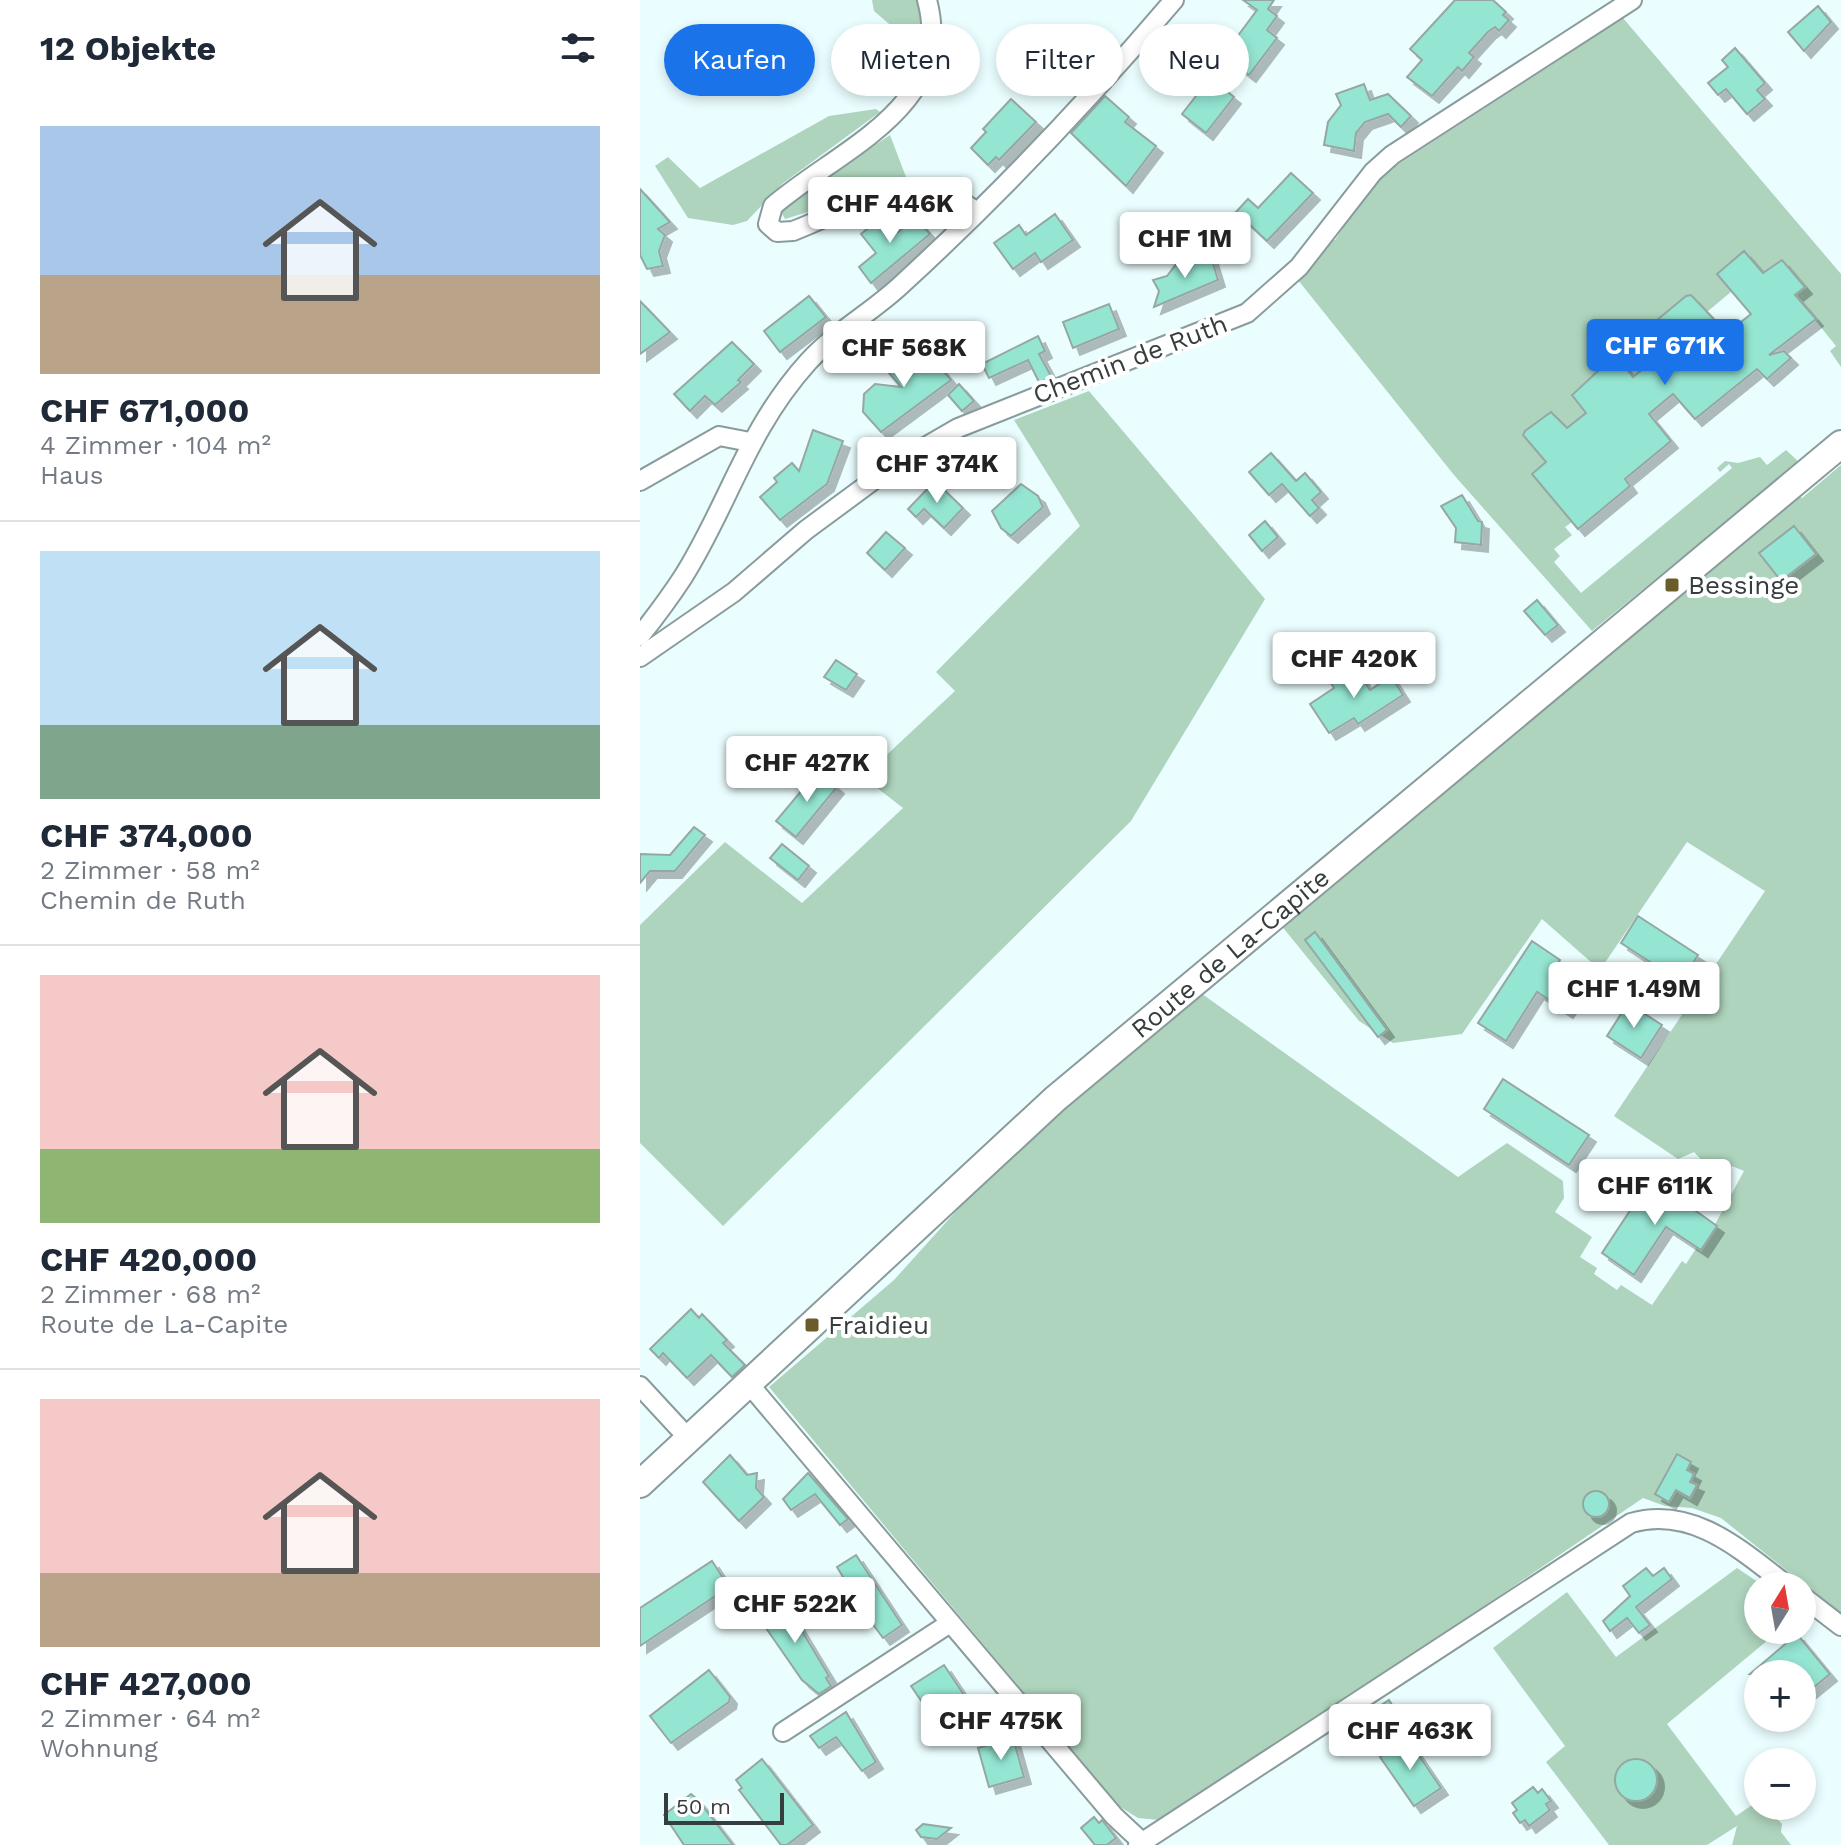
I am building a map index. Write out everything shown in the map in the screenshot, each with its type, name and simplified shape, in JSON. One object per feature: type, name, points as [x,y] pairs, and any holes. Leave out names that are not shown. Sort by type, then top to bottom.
[{"type":"street","points":[[927,0],[933,49],[924,74],[909,99],[882,125],[773,206],[768,224],[777,232],[793,231],[890,193],[910,189],[950,194],[976,212]]},
{"type":"street","points":[[640,636],[684,575],[750,442],[815,354],[900,286],[976,212],[1133,48],[1174,0]]},
{"type":"street","name":"Chemin de Ruth","points":[[640,657],[734,592],[838,506],[933,442],[1005,407],[1247,313],[1299,267],[1373,172],[1392,155],[1632,0]]},
{"type":"street","points":[[640,481],[719,436],[750,442]]},
{"type":"street","name":"Route de La-Capite","points":[[640,1484],[1077,1080],[1841,444]]},
{"type":"street","points":[[748,1383],[1140,1843],[1631,1523],[1669,1518],[1705,1528],[1768,1572]]},
{"type":"street","points":[[640,1386],[690,1440]]},
{"type":"street","points":[[1816,1607],[1841,1626]]},
{"type":"street","points":[[783,1732],[950,1623]]},
{"type":"green space","points":[[872,0],[918,0],[923,24],[889,24],[874,11]]},
{"type":"green space","points":[[1623,18],[1841,274],[1841,367],[1830,351],[1836,346],[1795,295],[1805,287],[1782,260],[1763,273],[1744,251],[1717,274],[1732,291],[1707,312],[1691,295],[1685,296],[1640,335],[1637,340],[1654,360],[1633,377],[1611,359],[1572,394],[1586,413],[1567,428],[1551,412],[1523,436],[1546,463],[1533,474],[1572,522],[1565,527],[1572,535],[1554,549],[1560,556],[1554,562],[1581,593],[1732,468],[1729,464],[1720,472],[1717,468],[1725,461],[1738,463],[1760,457],[1767,465],[1786,450],[1799,462],[1592,631],[1454,475],[1298,280],[1332,239],[1335,240],[1363,198],[1391,169]]},
{"type":"green space","points":[[876,109],[880,112],[782,184],[747,221],[733,225],[688,218],[655,166],[668,157],[700,188],[829,116]]},
{"type":"green space","points":[[890,135],[906,177],[854,198],[785,219],[781,212],[795,198]]},
{"type":"green space","points":[[1089,391],[1265,599],[1131,821],[723,1226],[640,1143],[640,925],[725,842],[802,903],[903,808],[863,777],[955,691],[936,672],[1080,526],[1014,420]]},
{"type":"green space","points":[[1841,465],[1841,1614],[1816,1594],[1816,1572],[1788,1572],[1721,1518],[1692,1508],[1665,1506],[1643,1498],[1454,1627],[1159,1820],[1138,1818],[1117,1805],[769,1387],[894,1280],[985,1179],[1198,991],[1458,1177],[1507,1143],[1563,1181],[1564,1198],[1555,1212],[1592,1237],[1580,1257],[1597,1268],[1594,1274],[1617,1290],[1621,1285],[1652,1305],[1682,1261],[1686,1264],[1697,1247],[1701,1250],[1744,1171],[1732,1166],[1719,1184],[1704,1177],[1707,1166],[1694,1152],[1678,1159],[1614,1116],[1765,891],[1687,842],[1600,970],[1542,919],[1462,1034],[1393,1043],[1359,1021],[1280,924],[1799,496],[1802,498]]},
{"type":"green space","points":[[1737,1568],[1744,1573],[1744,1644],[1763,1644],[1667,1724],[1736,1816],[1744,1811],[1744,1820],[1778,1820],[1782,1824],[1781,1832],[1791,1845],[1732,1845],[1737,1826],[1707,1845],[1609,1845],[1546,1762],[1565,1746],[1493,1648],[1567,1592],[1616,1657]]},
{"type":"building","points":[[1243,0],[1274,0],[1268,9],[1277,16],[1267,30],[1277,38],[1249,75],[1247,24],[1257,10]]},
{"type":"building","points":[[1455,0],[1493,0],[1506,12],[1503,15],[1509,20],[1499,31],[1495,27],[1488,32],[1469,53],[1474,57],[1462,71],[1458,67],[1432,96],[1407,77],[1422,60],[1410,49]]},
{"type":"building","points":[[1818,6],[1831,22],[1804,51],[1788,32]]},
{"type":"building","points":[[1735,48],[1765,83],[1757,90],[1765,99],[1747,114],[1726,89],[1718,95],[1708,83],[1728,67],[1722,60]]},
{"type":"building","points":[[1364,84],[1370,100],[1388,94],[1411,116],[1401,127],[1388,114],[1365,122],[1356,133],[1354,151],[1324,145],[1328,122],[1341,105],[1336,94]]},
{"type":"building","points":[[1105,96],[1129,117],[1125,122],[1156,146],[1126,186],[1071,133]]},
{"type":"building","points":[[1196,96],[1234,97],[1206,133],[1182,114]]},
{"type":"building","points":[[1011,99],[1036,122],[999,160],[996,157],[988,165],[971,148],[986,132],[983,129]]},
{"type":"building","points":[[1291,173],[1313,193],[1267,241],[1236,212],[1248,199],[1258,208]]},
{"type":"building","points":[[640,189],[670,222],[658,229],[665,235],[659,251],[663,266],[647,269],[640,255]]},
{"type":"building","points":[[1055,214],[1073,240],[1041,262],[1035,253],[1013,269],[994,243],[1019,225],[1026,235]]},
{"type":"building","points":[[883,216],[898,232],[916,218],[930,234],[871,283],[859,267],[876,253],[861,234]]},
{"type":"building","points":[[1744,251],[1763,273],[1782,260],[1805,287],[1795,295],[1816,319],[1769,355],[1784,351],[1791,358],[1767,379],[1757,369],[1695,419],[1673,394],[1649,414],[1671,441],[1625,479],[1630,486],[1578,529],[1532,474],[1546,462],[1523,435],[1525,431],[1551,412],[1567,428],[1586,413],[1572,395],[1611,359],[1617,357],[1633,377],[1654,360],[1637,340],[1639,335],[1686,296],[1691,295],[1727,333],[1751,314],[1717,274]]},
{"type":"building","points":[[1211,257],[1218,280],[1154,307],[1159,291],[1153,280],[1167,276],[1177,263],[1198,263]]},
{"type":"building","points":[[809,296],[826,317],[780,352],[764,331]]},
{"type":"building","points":[[640,301],[670,332],[640,354]]},
{"type":"building","points":[[1109,304],[1119,329],[1073,348],[1063,322]]},
{"type":"building","points":[[1038,336],[1045,351],[1039,354],[1052,378],[1039,382],[1028,360],[989,378],[982,364]]},
{"type":"building","points":[[732,342],[754,364],[738,380],[741,382],[715,405],[705,396],[690,411],[674,394]]},
{"type":"building","points":[[909,350],[927,351],[951,380],[881,432],[863,412],[864,394],[875,384],[901,387],[888,372]]},
{"type":"building","points":[[959,384],[974,401],[962,411],[948,395]]},
{"type":"building","points":[[813,430],[843,441],[827,484],[780,520],[760,497],[777,482],[774,478],[792,463],[799,471]]},
{"type":"building","points":[[1271,453],[1296,481],[1305,473],[1321,492],[1312,500],[1319,508],[1310,516],[1282,484],[1269,495],[1249,472]]},
{"type":"building","points":[[935,481],[963,508],[944,528],[924,509],[916,517],[908,509]]},
{"type":"building","points":[[1021,484],[1038,496],[1043,507],[1011,536],[1001,528],[992,511]]},
{"type":"building","points":[[1462,495],[1478,521],[1482,522],[1481,545],[1455,542],[1456,528],[1441,506]]},
{"type":"building","points":[[1265,521],[1278,537],[1262,551],[1249,535]]},
{"type":"building","points":[[1794,526],[1816,554],[1781,581],[1759,553]]},
{"type":"building","points":[[886,532],[905,548],[885,570],[867,553]]},
{"type":"building","points":[[1537,600],[1558,625],[1545,635],[1524,611]]},
{"type":"building","points":[[836,660],[857,674],[846,690],[824,677]]},
{"type":"building","points":[[1355,667],[1370,690],[1391,676],[1403,695],[1358,724],[1354,718],[1329,733],[1310,704],[1334,688],[1331,683]]},
{"type":"building","points":[[818,771],[837,787],[796,837],[776,821]]},
{"type":"building","points":[[694,827],[705,835],[675,871],[650,871],[640,883],[640,854],[670,855]]},
{"type":"building","points":[[782,844],[809,866],[798,880],[770,858]]},
{"type":"building","points":[[1638,916],[1698,955],[1681,982],[1621,943]]},
{"type":"building","points":[[1315,932],[1387,1030],[1378,1037],[1305,940]]},
{"type":"building","points":[[1532,941],[1560,960],[1554,969],[1582,987],[1566,1011],[1537,992],[1506,1041],[1478,1023]]},
{"type":"building","points":[[1628,1003],[1662,1025],[1641,1058],[1607,1036]]},
{"type":"building","points":[[1503,1079],[1589,1135],[1569,1165],[1484,1109]]},
{"type":"building","points":[[1651,1179],[1717,1226],[1701,1250],[1666,1227],[1634,1275],[1602,1253]]},
{"type":"building","points":[[691,1309],[699,1318],[702,1314],[727,1340],[723,1343],[745,1365],[732,1377],[711,1355],[687,1378],[663,1353],[659,1358],[650,1349]]},
{"type":"building","points":[[1677,1454],[1691,1462],[1687,1470],[1694,1474],[1690,1482],[1697,1485],[1690,1498],[1676,1490],[1669,1502],[1655,1494]]},
{"type":"building","points":[[730,1455],[747,1475],[757,1473],[756,1488],[764,1497],[739,1521],[703,1482]]},
{"type":"building","points":[[808,1473],[848,1519],[840,1525],[815,1494],[791,1510],[783,1499]]},
{"type":"building","points":[[1596,1491],[1605,1495],[1609,1504],[1605,1513],[1596,1517],[1587,1513],[1583,1504],[1587,1495]]},
{"type":"building","points":[[856,1555],[902,1625],[883,1638],[849,1592],[851,1590],[837,1567]]},
{"type":"building","points":[[712,1561],[729,1587],[640,1646],[640,1608]]},
{"type":"building","points":[[1646,1568],[1653,1576],[1664,1568],[1672,1579],[1636,1607],[1650,1625],[1639,1633],[1627,1618],[1610,1631],[1603,1621],[1630,1596],[1623,1586]]},
{"type":"building","points":[[782,1598],[829,1676],[826,1678],[831,1686],[819,1694],[802,1680],[757,1615]]},
{"type":"building","points":[[1785,1644],[1805,1644],[1830,1674],[1816,1686],[1816,1660],[1766,1660]]},
{"type":"building","points":[[944,1665],[966,1698],[947,1710],[938,1696],[924,1705],[911,1686]]},
{"type":"building","points":[[709,1670],[730,1697],[729,1702],[671,1743],[650,1716]]},
{"type":"building","points":[[1389,1700],[1397,1713],[1365,1734],[1356,1722]]},
{"type":"building","points":[[846,1712],[876,1762],[862,1771],[836,1737],[819,1748],[810,1736]]},
{"type":"building","points":[[1013,1738],[1024,1777],[989,1787],[978,1748]]},
{"type":"building","points":[[1407,1738],[1441,1788],[1414,1806],[1380,1757]]},
{"type":"building","points":[[762,1759],[813,1825],[787,1845],[781,1845],[739,1790],[742,1788],[736,1780]]},
{"type":"building","points":[[1636,1759],[1651,1765],[1657,1780],[1651,1795],[1636,1801],[1621,1795],[1615,1780],[1621,1765]]},
{"type":"building","points":[[1533,1787],[1538,1793],[1542,1789],[1551,1801],[1546,1804],[1550,1810],[1529,1826],[1525,1820],[1520,1823],[1513,1813],[1517,1810],[1512,1803]]},
{"type":"building","points":[[691,1794],[733,1845],[684,1845],[664,1815]]},
{"type":"building","points":[[1094,1817],[1099,1823],[1102,1820],[1116,1838],[1107,1845],[1095,1845],[1081,1828]]},
{"type":"building","points":[[923,1824],[951,1828],[937,1839],[921,1837],[916,1830]]},
{"type":"place","name":"Bessinge","points":[[1672,585]]},
{"type":"place","name":"Fraidieu","points":[[812,1325]]}]
